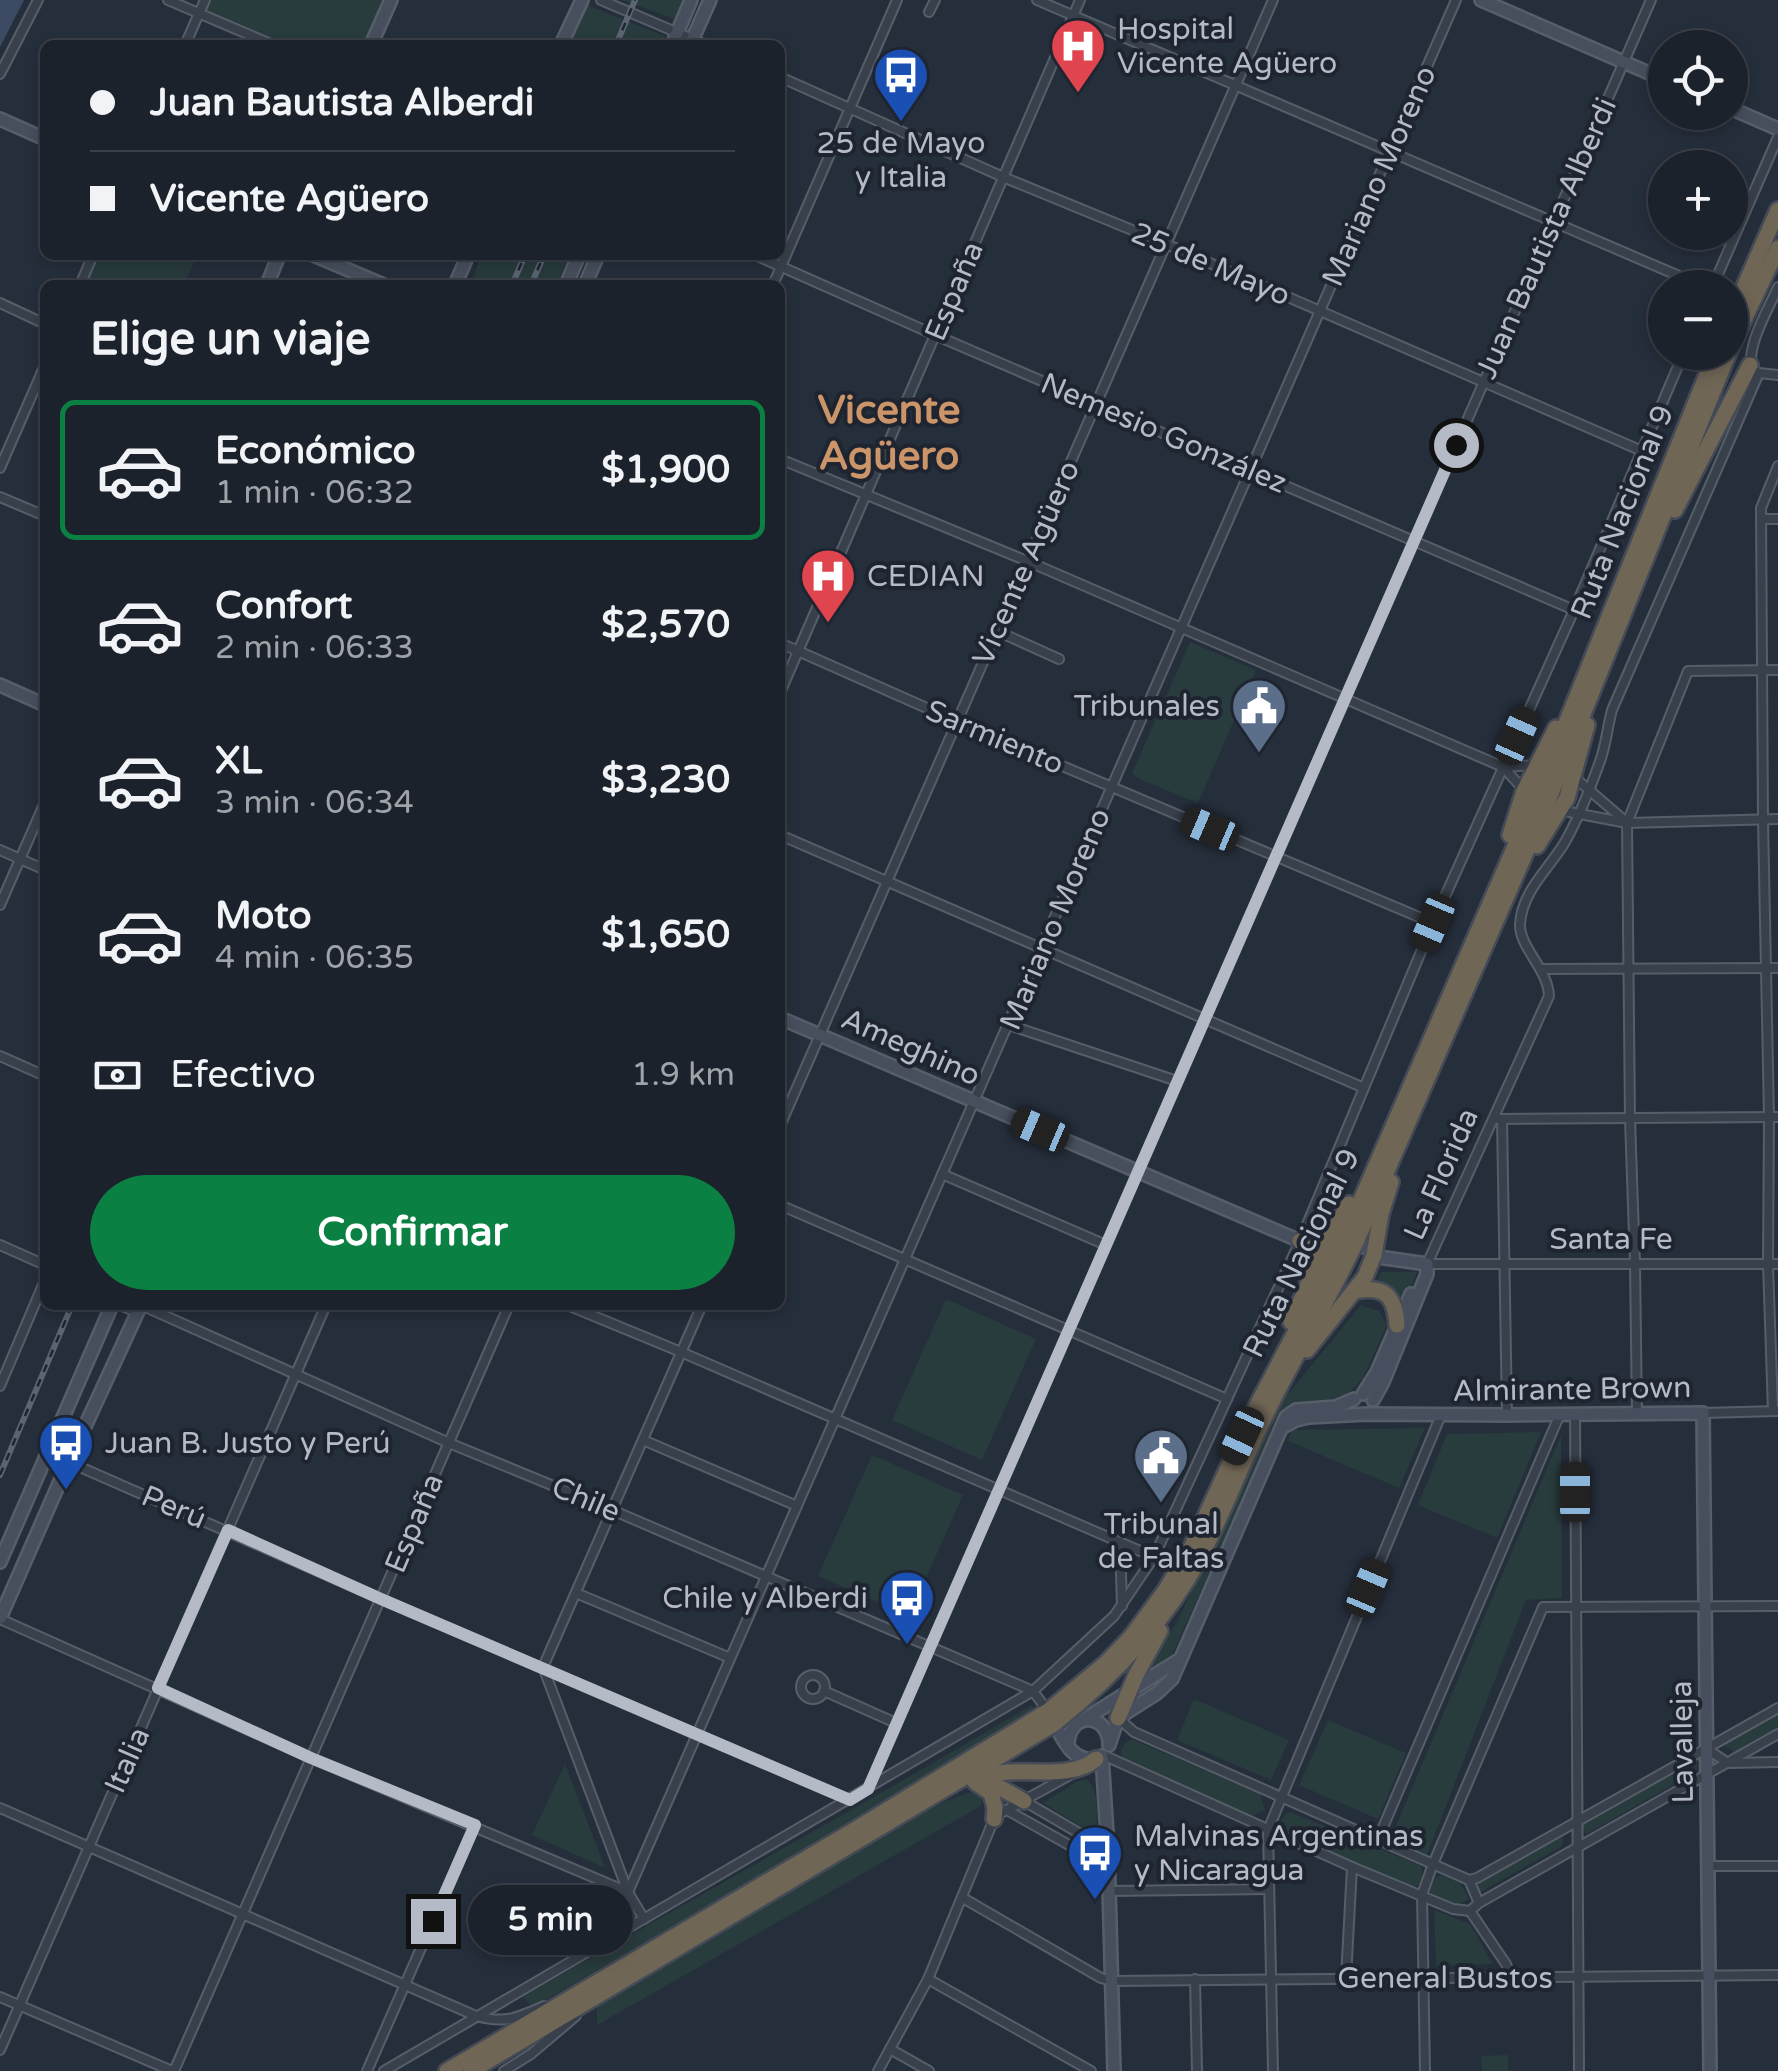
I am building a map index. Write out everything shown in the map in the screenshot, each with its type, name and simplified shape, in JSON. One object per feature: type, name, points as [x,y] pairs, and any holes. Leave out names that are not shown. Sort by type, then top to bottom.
[{"type":"highway","points":[[1748,278],[1778,210]]},
{"type":"highway","name":"Ruta Nacional 9","points":[[1748,311],[1778,248]]},
{"type":"highway","points":[[1637,580],[1754,369]]},
{"type":"highway","name":"Ruta Nacional 9","points":[[1541,802],[1582,686],[1709,370]]},
{"type":"highway","name":"Ruta Nacional 9","points":[[1541,802],[1600,671],[1721,370]]},
{"type":"highway","points":[[1502,890],[1502,859],[1541,802],[1567,798],[1600,671]]},
{"type":"highway","points":[[1502,890],[1541,802],[1536,765],[1582,686]]},
{"type":"highway","name":"Ruta Nacional 9","points":[[1344,1238],[1401,1136],[1502,890]]},
{"type":"highway","name":"Ruta Nacional 9","points":[[447,2071],[1051,1718],[1119,1650],[1166,1591],[1280,1373],[1336,1283],[1344,1238],[1502,890]]},
{"type":"highway","points":[[1280,1373],[1355,1292],[1365,1276],[1374,1254],[1401,1136]]},
{"type":"highway","points":[[1280,1373],[1282,1343],[1316,1266],[1344,1238]]},
{"type":"highway","points":[[1300,1241],[1316,1266]]},
{"type":"highway","points":[[1355,1292],[1377,1290],[1390,1297],[1397,1325]]},
{"type":"highway","name":"Ruta Nacional 9","points":[[472,2071],[936,1796],[1122,1664],[1185,1583],[1212,1534],[1280,1373]]},
{"type":"highway","points":[[1116,1724],[1150,1647],[1172,1614],[1185,1583]]},
{"type":"highway","points":[[936,1796],[1005,1772],[1093,1759]]},
{"type":"highway","points":[[973,1782],[996,1786],[1024,1801]]},
{"type":"highway","points":[[973,1782],[992,1793],[1000,1815]]},
{"type":"street","points":[[0,74],[38,0]]},
{"type":"street","points":[[168,0],[261,40]]},
{"type":"street","points":[[187,40],[204,0]]},
{"type":"street","points":[[373,40],[391,0]]},
{"type":"street","points":[[563,40],[582,0]]},
{"type":"street","points":[[601,0],[674,39],[690,0]]},
{"type":"street","points":[[693,40],[710,0]]},
{"type":"street","points":[[785,257],[897,0]]},
{"type":"street","points":[[929,12],[935,0]]},
{"type":"street","points":[[1037,0],[1667,270]]},
{"type":"street","name":"España","points":[[785,682],[1080,0]]},
{"type":"street","name":"Vicente Agüero","points":[[785,1115],[1273,0]]},
{"type":"street","name":"Mariano Moreno","points":[[628,1892],[1456,0]]},
{"type":"street","points":[[1481,0],[1648,73]]},
{"type":"street","name":"Juan Bautista Alberdi","points":[[868,1789],[1650,0]]},
{"type":"street","name":"25 de Mayo","points":[[785,79],[1003,177],[1642,450]]},
{"type":"street","points":[[1748,116],[1778,129]]},
{"type":"street","points":[[0,119],[40,137]]},
{"type":"street","points":[[1717,270],[1778,137]]},
{"type":"street","points":[[325,260],[371,280]]},
{"type":"street","name":"Nemesio González","points":[[767,260],[1574,610]]},
{"type":"street","points":[[775,280],[784,260]]},
{"type":"street","points":[[1778,287],[1754,343],[1754,369],[1612,710],[1600,763],[1565,842],[1537,878],[1521,918],[1521,934],[1542,970],[1778,968]]},
{"type":"street","points":[[0,303],[40,322]]},
{"type":"street","points":[[1754,369],[1778,375]]},
{"type":"street","points":[[384,2071],[1033,1691],[1122,1606],[1154,1557],[1300,1241],[1433,923],[1574,610],[1676,370]]},
{"type":"street","points":[[0,468],[40,376]]},
{"type":"street","points":[[785,461],[1027,561],[1503,768],[1541,802],[1577,815],[1627,823],[1778,819]]},
{"type":"street","points":[[1775,1411],[1768,1264],[1774,1117],[1763,820],[1761,508],[1778,466]]},
{"type":"street","points":[[0,496],[40,514]]},
{"type":"street","points":[[1761,519],[1778,519]]},
{"type":"street","points":[[997,631],[1060,659]]},
{"type":"street","name":"Sarmiento","points":[[785,645],[1433,923]]},
{"type":"street","points":[[1637,1414],[1627,823],[1688,671],[1778,670]]},
{"type":"street","points":[[0,685],[40,702]]},
{"type":"street","points":[[1503,768],[1536,765]]},
{"type":"street","points":[[1574,777],[1627,823]]},
{"type":"street","points":[[0,906],[40,814]]},
{"type":"street","points":[[785,837],[1364,1088]]},
{"type":"street","points":[[0,850],[40,868]]},
{"type":"street","name":"La Florida","points":[[1365,1404],[1382,1382],[1428,1274],[1428,1264],[1498,1119],[1549,996],[1542,970]]},
{"type":"street","name":"Ameghino","points":[[785,1020],[1300,1241]]},
{"type":"street","points":[[1009,1026],[1178,1081]]},
{"type":"street","points":[[0,1056],[40,1074]]},
{"type":"street","points":[[1507,1415],[1506,1264],[1498,1119],[1774,1117]]},
{"type":"street","points":[[942,1174],[1106,1245]]},
{"type":"street","points":[[785,1207],[1226,1399]]},
{"type":"street","points":[[1300,1241],[1344,1238],[1384,1258],[1428,1264]]},
{"type":"street","points":[[0,1246],[40,1263]]},
{"type":"street","points":[[878,2071],[928,1979],[1000,1815],[1051,1788],[1093,1759],[1116,1724],[1172,1679],[1283,1427],[1296,1420],[1365,1404],[1397,1325],[1428,1264]]},
{"type":"street","name":"Santa Fe","points":[[1428,1264],[1778,1264]]},
{"type":"street","points":[[0,1386],[4,1367],[40,1291]]},
{"type":"street","points":[[0,1562],[114,1310]]},
{"type":"street","points":[[139,1310],[0,1619],[311,1758],[628,1892]]},
{"type":"street","name":"Chile","points":[[152,1310],[449,1442],[1033,1691]]},
{"type":"street","name":"Italia","points":[[0,2050],[324,1310]]},
{"type":"street","name":"España","points":[[173,2071],[507,1310]]},
{"type":"street","points":[[579,1310],[1154,1557]]},
{"type":"street","points":[[644,1919],[628,1892],[543,1667],[700,1310]]},
{"type":"street","name":"Almirante Brown","points":[[1365,1404],[1394,1415],[1775,1411]]},
{"type":"street","name":"Lavalleja","points":[[1703,1412],[1710,2071]]},
{"type":"street","points":[[1378,1839],[1560,1414]]},
{"type":"street","points":[[1575,1414],[1579,2071]]},
{"type":"street","points":[[1273,2071],[1268,1830],[1441,1415]]},
{"type":"street","points":[[643,1440],[797,1506]]},
{"type":"street","name":"Perú","points":[[48,1452],[850,1800]]},
{"type":"street","points":[[1120,1542],[1122,1606]]},
{"type":"street","points":[[576,1593],[730,1658]]},
{"type":"street","points":[[1425,2071],[1422,1895],[1543,1607],[1778,1606]]},
{"type":"street","points":[[1068,1746],[1070,1732],[1079,1722],[1179,1660]]},
{"type":"street","points":[[824,1691],[896,1723]]},
{"type":"street","points":[[1033,1691],[1075,1756],[1093,1759],[1454,1909],[1470,1911],[1778,1734]]},
{"type":"street","points":[[1079,1722],[1116,1724],[1469,1880],[1778,1708]]},
{"type":"street","points":[[1101,1724],[1108,1733],[1093,1759],[1105,1794],[1114,2071]]},
{"type":"street","points":[[1706,1748],[1728,1763],[1778,1762]]},
{"type":"street","points":[[1024,1801],[1108,1850]]},
{"type":"street","points":[[0,1808],[476,2016],[492,2020],[518,2018],[578,1993]]},
{"type":"street","points":[[1000,1815],[1108,1867]]},
{"type":"street","points":[[368,2071],[475,1825]]},
{"type":"street","points":[[1708,1866],[1778,1866]]},
{"type":"street","points":[[1346,1978],[1352,1868]]},
{"type":"street","points":[[1469,1880],[1479,1904]]},
{"type":"street","points":[[1109,1891],[1269,1889]]},
{"type":"street","points":[[962,1898],[1102,1978],[1112,1980]]},
{"type":"street","points":[[1470,1911],[1511,1977]]},
{"type":"street","name":"General Bustos","points":[[1112,1980],[1778,1975]]},
{"type":"street","points":[[928,1979],[1079,2068],[1091,2071]]},
{"type":"street","points":[[1195,1980],[1197,2071]]},
{"type":"street","points":[[0,1996],[173,2071]]},
{"type":"street","points":[[504,2071],[531,2054],[600,1996]]},
{"type":"street","points":[[890,2050],[928,2071]]},
{"type":"shaded area","points":[[205,0],[391,0],[373,40],[261,40],[199,14]]},
{"type":"shaded area","points":[[622,0],[682,0],[674,19]]},
{"type":"shaded area","points":[[584,4],[665,36],[663,40],[570,40]]},
{"type":"shaded area","points":[[91,260],[195,260],[186,280],[82,280]]},
{"type":"shaded area","points":[[479,260],[568,260],[558,280],[473,280]]},
{"type":"shaded area","points":[[1190,642],[1256,670],[1198,803],[1132,773]]},
{"type":"shaded area","points":[[1381,1272],[1417,1272],[1404,1306],[1376,1283]]},
{"type":"shaded area","points":[[946,1299],[1036,1339],[982,1460],[892,1420]]},
{"type":"shaded area","points":[[1361,1305],[1379,1311],[1387,1325],[1363,1378],[1339,1402],[1296,1402],[1282,1412],[1172,1655],[1140,1676],[1178,1620],[1278,1406]]},
{"type":"shaded area","points":[[1425,1428],[1399,1488],[1288,1441],[1292,1430]]},
{"type":"shaded area","points":[[1541,1432],[1497,1538],[1418,1505],[1447,1434]]},
{"type":"shaded area","points":[[1561,1435],[1562,1598],[1526,1600],[1427,1855],[1390,1840]]},
{"type":"shaded area","points":[[872,1455],[963,1495],[909,1616],[818,1576]]},
{"type":"shaded area","points":[[1194,1699],[1289,1740],[1271,1780],[1177,1740]]},
{"type":"shaded area","points":[[1032,1705],[1037,1713],[533,2007],[523,1997],[905,1779]]},
{"type":"shaded area","points":[[1778,1714],[1778,1727],[1734,1752],[1723,1745]]},
{"type":"shaded area","points":[[1328,1720],[1406,1753],[1378,1819],[1299,1785]]},
{"type":"shaded area","points":[[1132,1739],[1260,1794],[1265,1810],[1250,1817],[1123,1760],[1121,1750]]},
{"type":"shaded area","points":[[1698,1759],[1696,1772],[1586,1834],[1581,1825],[1585,1821]]},
{"type":"shaded area","points":[[565,1764],[605,1868],[532,1835]]},
{"type":"shaded area","points":[[1086,1779],[1096,1797],[1097,1836],[1043,1803]]},
{"type":"shaded area","points":[[975,1792],[982,1797],[981,1806],[597,2025],[597,2006],[918,1816]]},
{"type":"shaded area","points":[[1291,1812],[1421,1866],[1423,1879],[1412,1888],[1278,1832],[1278,1824]]},
{"type":"shaded area","points":[[1563,1833],[1562,1846],[1479,1893],[1475,1885]]},
{"type":"shaded area","points":[[1442,1875],[1460,1883],[1469,1899],[1458,1905],[1432,1894],[1436,1877]]},
{"type":"shaded area","points":[[1434,1910],[1470,1924],[1493,1964],[1436,1966]]},
{"type":"shaded area","points":[[1508,2055],[1508,2071],[1482,2071],[1481,2056]]},
{"type":"water","points":[[0,0],[24,0],[0,47]]},
{"type":"railway","points":[[618,40],[635,0]]},
{"type":"railway","points":[[514,280],[523,260]]},
{"type":"railway","points":[[533,280],[542,260]]},
{"type":"railway","points":[[0,1475],[70,1310]]},
{"type":"place","name":"Hospital Vicente Agüero","points":[[1078,95]]},
{"type":"place","name":"25 de Mayo y Italia","points":[[901,124]]},
{"type":"place","name":"CEDIAN","points":[[828,625]]},
{"type":"place","name":"Tribunales","points":[[1259,755]]},
{"type":"place","name":"Juan B. Justo y Perú","points":[[66,1492]]},
{"type":"place","name":"Tribunal de Faltas","points":[[1161,1505]]},
{"type":"place","name":"Chile y Alberdi","points":[[907,1647]]},
{"type":"place","name":"Malvinas Argentinas y Nicaragua","points":[[1095,1902]]},
{"type":"district","name":"Vicente Agüero","points":[[889,432]]},
{"type":"route","points":[[433,1921],[475,1825],[311,1758],[158,1688],[228,1530],[850,1800],[868,1789],[1456,445]]}]
